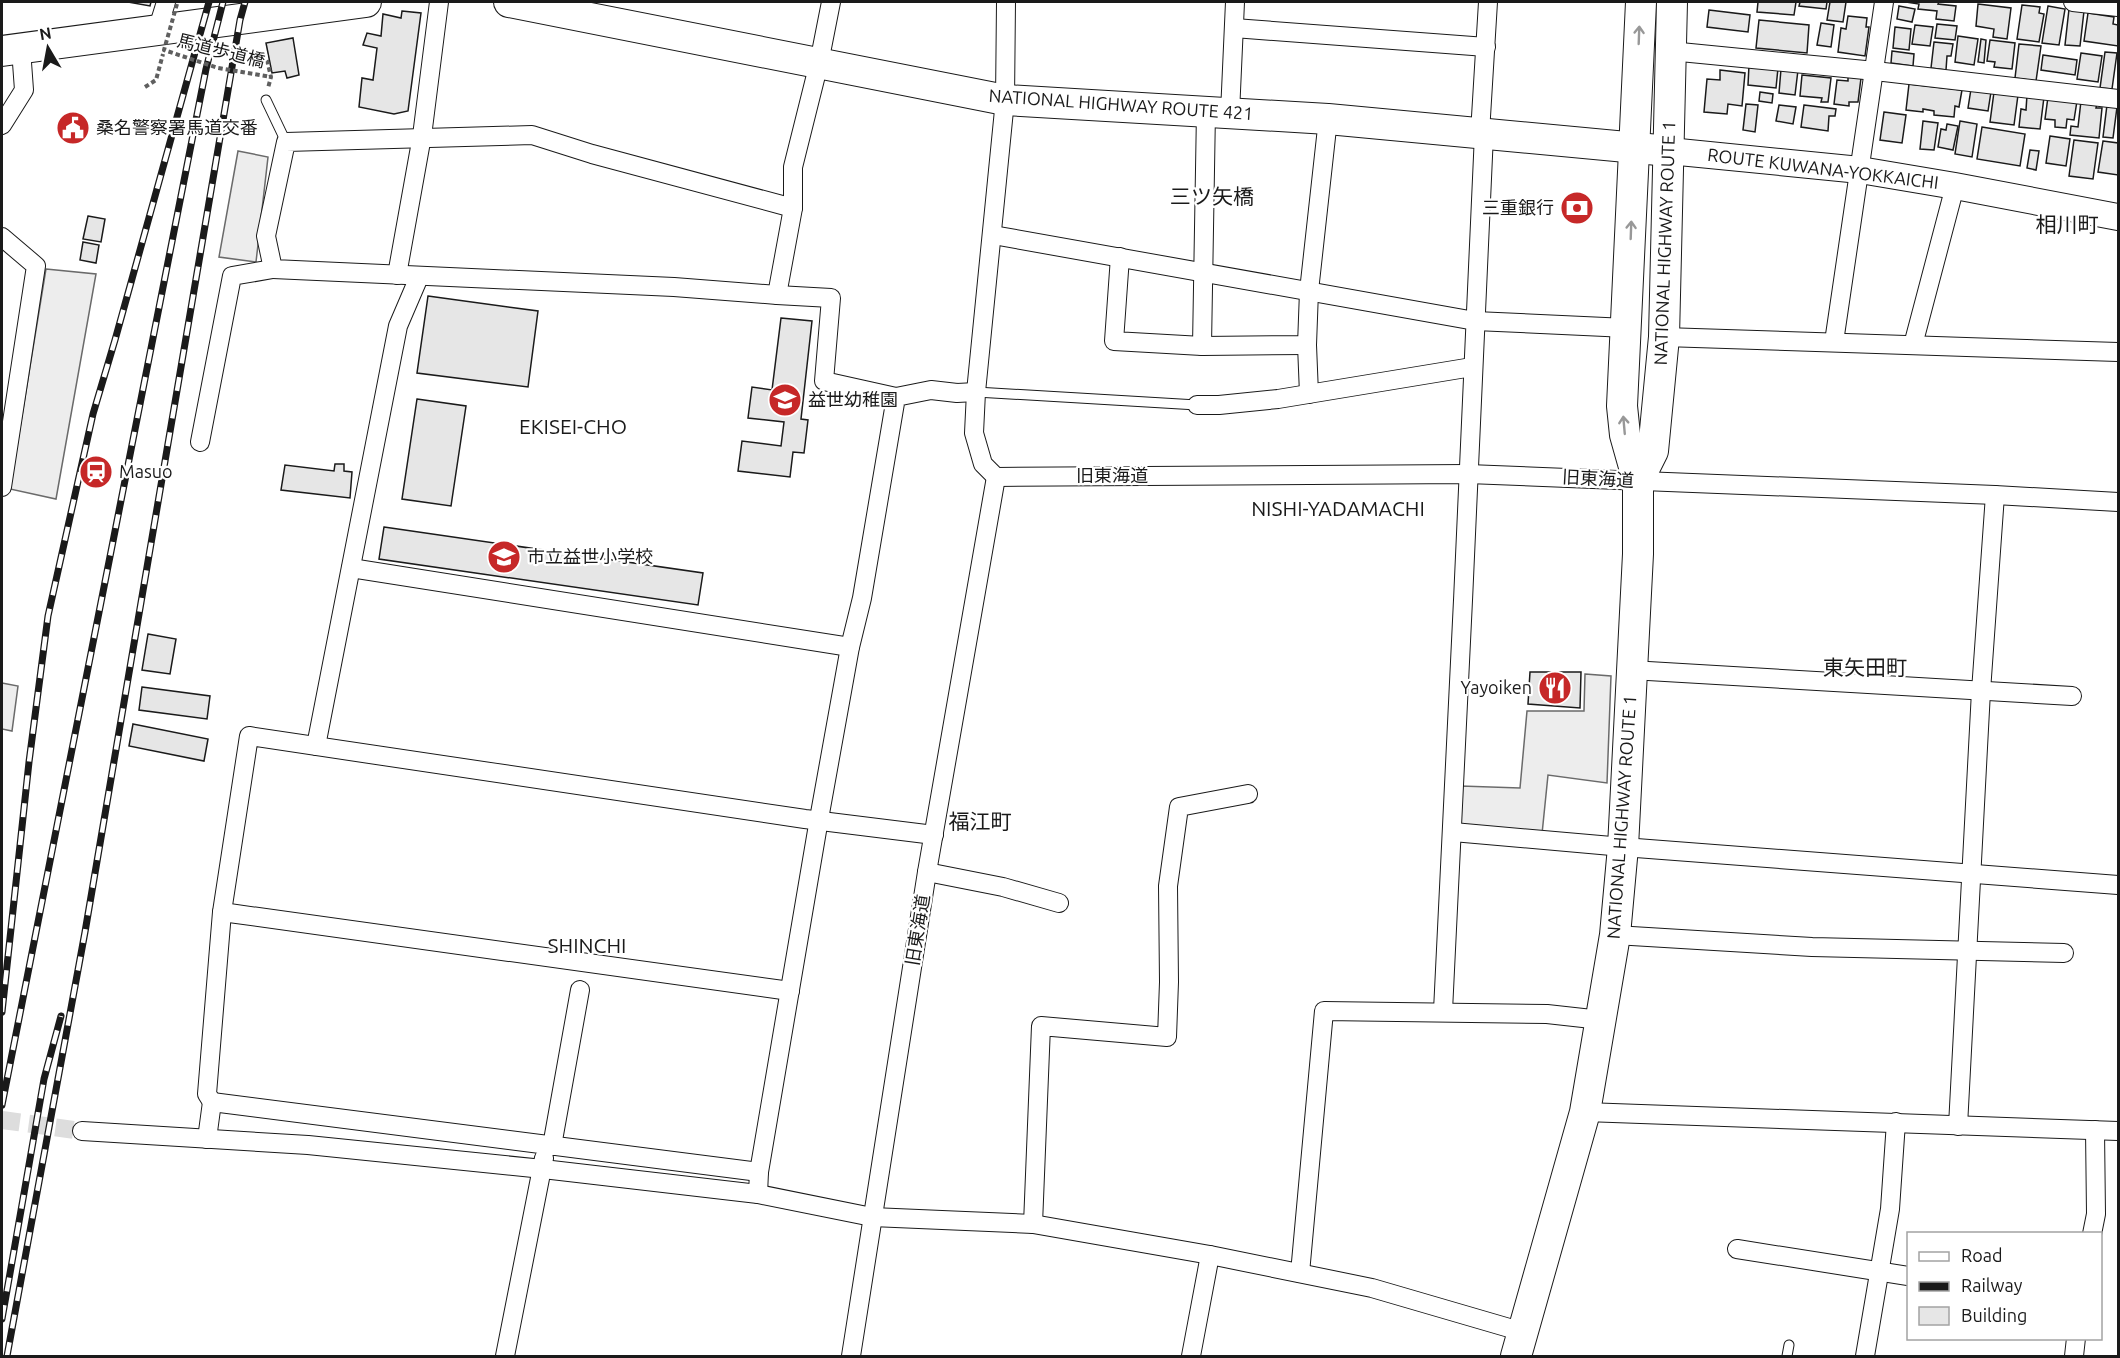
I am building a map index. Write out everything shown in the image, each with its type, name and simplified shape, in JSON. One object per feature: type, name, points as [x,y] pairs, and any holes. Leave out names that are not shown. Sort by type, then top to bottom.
[{"type":"highway","points":[[11,50],[166,21],[271,9],[366,2]]},
{"type":"highway","name":"NATIONAL HIGHWAY ROUTE 421","points":[[509,2],[1005,100],[1328,119],[1668,151]]},
{"type":"highway","name":"NATIONAL HIGHWAY ROUTE 1","points":[[1519,1344],[1585,1112],[1615,935],[1623,847],[1638,554],[1638,481],[1625,435],[1623,406],[1641,2]]},
{"type":"highway","name":"NATIONAL HIGHWAY ROUTE 1","points":[[1638,481],[1653,451],[1664,337],[1672,2]]},
{"type":"main road","name":"ROUTE KUWANA-YOKKAICHI","points":[[1668,151],[1860,170],[2118,217]]},
{"type":"street","points":[[397,275],[423,136],[439,2]]},
{"type":"street","points":[[777,296],[793,208],[793,167],[819,63],[831,2]]},
{"type":"street","points":[[996,477],[983,464],[974,433],[976,392],[1005,100],[1006,2]]},
{"type":"street","points":[[1202,346],[1203,272],[1218,112],[1234,28],[1235,2]]},
{"type":"street","points":[[1443,1011],[1453,832],[1488,2]]},
{"type":"street","points":[[1834,342],[1884,2]]},
{"type":"street","points":[[2073,2],[2118,7]]},
{"type":"street","points":[[1234,28],[1486,46]]},
{"type":"street","points":[[2,125],[24,90],[11,50]]},
{"type":"street","points":[[1670,51],[1875,71],[2118,99]]},
{"type":"street","points":[[1309,394],[1307,345],[1309,291],[1328,119]]},
{"type":"street","points":[[273,269],[266,236],[286,142],[423,136],[532,135],[592,154],[793,208]]},
{"type":"street","points":[[1913,345],[1955,186]]},
{"type":"street","points":[[993,235],[1475,321],[1627,328]]},
{"type":"street","points":[[2,237],[36,266],[2,487]]},
{"type":"street","points":[[1120,257],[1114,341],[1202,346],[1307,345]]},
{"type":"street","points":[[200,442],[232,276],[273,269],[674,287],[831,298],[824,381],[896,397],[931,390],[957,393],[976,392]]},
{"type":"street","points":[[316,746],[398,326],[419,277]]},
{"type":"street","points":[[1664,337],[2118,352]]},
{"type":"street","points":[[1197,405],[1278,399],[1472,367]]},
{"type":"street","points":[[758,1194],[759,1172],[819,819],[850,647],[862,598],[896,397]]},
{"type":"street","name":"旧東海道","points":[[851,1356],[927,872],[996,477],[1468,474],[2118,502]]},
{"type":"street","points":[[1958,1126],[1981,691],[1995,495]]},
{"type":"street","points":[[351,568],[850,647]]},
{"type":"street","points":[[1631,670],[2072,696]]},
{"type":"street","points":[[207,1139],[212,1102],[207,1094],[222,912],[249,736],[805,819],[934,835]]},
{"type":"street","points":[[1033,1224],[1041,1026],[1167,1037],[1168,886],[1179,807],[1248,794]]},
{"type":"street","points":[[1453,832],[2118,885]]},
{"type":"street","points":[[927,872],[1003,886],[1059,903]]},
{"type":"street","points":[[222,912],[790,992]]},
{"type":"street","points":[[1615,935],[1812,947],[2064,953]]},
{"type":"street","points":[[505,1356],[580,990]]},
{"type":"street","points":[[1300,1273],[1324,1011],[1547,1014],[1601,1020]]},
{"type":"street","points":[[212,1102],[759,1172]]},
{"type":"street","points":[[1585,1112],[2118,1131]]},
{"type":"street","points":[[1865,1356],[1890,1209],[1896,1122]]},
{"type":"street","points":[[2092,1232],[2096,1214],[2095,1130]]},
{"type":"street","points":[[82,1131],[308,1145],[543,1169],[758,1194],[872,1217],[1033,1224],[1210,1255],[1372,1288],[1519,1344]]},
{"type":"street","points":[[1737,1249],[1907,1276]]},
{"type":"street","points":[[1191,1356],[1210,1255]]},
{"type":"street","points":[[2073,1356],[2076,1340]]},
{"type":"lane","points":[[266,100],[286,142]]},
{"type":"lane","points":[[976,392],[1197,405]]},
{"type":"lane","points":[[1787,1356],[1789,1345]]},
{"type":"path","name":"馬道歩道橋","points":[[166,21],[218,68],[271,77]]},
{"type":"path","name":"馬道歩道橋","points":[[145,87],[156,80],[166,21]]},
{"type":"path","points":[[266,100],[271,77],[267,60]]},
{"type":"shaded area","points":[[238,151],[268,157],[256,262],[219,257]]},
{"type":"shaded area","points":[[46,269],[96,274],[56,499],[10,489]]},
{"type":"shaded area","points":[[1585,674],[1611,676],[1607,783],[1548,775],[1542,834],[1458,827],[1461,786],[1520,788],[1527,711],[1584,711]]},
{"type":"shaded area","points":[[2,683],[18,686],[12,731],[2,729]]},
{"type":"building","points":[[128,2],[151,2],[150,6]]},
{"type":"building","points":[[1758,2],[1796,2],[1794,15],[1757,12]]},
{"type":"building","points":[[1800,2],[1827,2],[1826,9],[1799,6]]},
{"type":"building","points":[[1830,2],[1846,2],[1843,22],[1827,20]]},
{"type":"building","points":[[1906,2],[1939,2],[1938,4],[1956,6],[1954,21],[1936,19],[1937,11],[1918,9],[1919,4]]},
{"type":"building","points":[[1978,4],[2011,8],[2007,39],[1993,37],[1994,29],[1976,26]]},
{"type":"building","points":[[2022,5],[2040,7],[2039,13],[2044,14],[2039,42],[2017,39]]},
{"type":"building","points":[[1899,6],[1915,9],[1912,22],[1897,19]]},
{"type":"building","points":[[2048,6],[2065,9],[2059,45],[2042,43]]},
{"type":"building","points":[[2069,9],[2084,11],[2080,46],[2065,45]]},
{"type":"building","points":[[1709,10],[1750,15],[1748,32],[1707,27]]},
{"type":"building","points":[[402,11],[421,13],[408,111],[394,114],[359,107],[362,78],[373,80],[377,48],[363,45],[367,33],[381,36],[383,14],[401,18]]},
{"type":"building","points":[[2088,13],[2114,17],[2113,24],[2118,25],[2118,46],[2084,41]]},
{"type":"building","points":[[1848,16],[1867,18],[1866,27],[1869,27],[1865,56],[1838,52],[1841,28],[1846,29]]},
{"type":"building","points":[[1759,20],[1809,25],[1807,53],[1756,48]]},
{"type":"building","points":[[1821,23],[1834,25],[1831,47],[1817,45]]},
{"type":"building","points":[[1937,24],[1957,26],[1955,40],[1935,38]]},
{"type":"building","points":[[1915,25],[1933,27],[1930,46],[1912,44]]},
{"type":"building","points":[[1895,27],[1911,29],[1909,50],[1893,48]]},
{"type":"building","points":[[1958,36],[1978,39],[1974,65],[1955,62]]},
{"type":"building","points":[[293,38],[299,75],[287,78],[285,71],[272,73],[266,43]]},
{"type":"building","points":[[1981,39],[1986,40],[1984,63],[1978,62]]},
{"type":"building","points":[[1990,40],[2015,43],[2012,69],[1994,67],[1995,62],[1987,61]]},
{"type":"building","points":[[1934,42],[1953,44],[1951,56],[1947,56],[1946,70],[1931,68]]},
{"type":"building","points":[[2019,44],[2041,46],[2036,81],[2015,78]]},
{"type":"building","points":[[1892,51],[1914,54],[1913,66],[1891,63]]},
{"type":"building","points":[[2105,52],[2117,53],[2112,89],[2100,88]]},
{"type":"building","points":[[2081,53],[2102,56],[2098,82],[2077,79]]},
{"type":"building","points":[[2043,55],[2077,60],[2075,75],[2041,70]]},
{"type":"building","points":[[1749,65],[1778,68],[1776,88],[1748,85]]},
{"type":"building","points":[[1781,69],[1798,70],[1795,95],[1779,93]]},
{"type":"building","points":[[1720,70],[1745,73],[1742,106],[1728,104],[1727,114],[1704,112],[1707,79],[1720,80]]},
{"type":"building","points":[[1802,75],[1831,78],[1828,102],[1821,102],[1822,98],[1800,96]]},
{"type":"building","points":[[1848,77],[1861,78],[1858,102],[1849,102],[1849,106],[1834,104],[1837,80],[1848,81]]},
{"type":"building","points":[[1909,84],[1962,90],[1959,107],[1955,106],[1954,117],[1934,115],[1934,111],[1923,109],[1923,112],[1906,110]]},
{"type":"building","points":[[1971,89],[1991,92],[1988,111],[1968,108]]},
{"type":"building","points":[[1760,92],[1773,94],[1772,103],[1759,101]]},
{"type":"building","points":[[1994,92],[2018,95],[2014,125],[1990,122]]},
{"type":"building","points":[[2027,95],[2044,97],[2040,129],[2019,127],[2021,109],[2026,110]]},
{"type":"building","points":[[2048,97],[2077,101],[2074,120],[2067,119],[2066,128],[2055,127],[2055,120],[2045,119]]},
{"type":"building","points":[[2081,101],[2097,103],[2096,108],[2102,108],[2099,138],[2070,135],[2071,126],[2078,127]]},
{"type":"building","points":[[1746,104],[1758,105],[1755,132],[1743,130]]},
{"type":"building","points":[[1779,105],[1796,107],[1793,124],[1776,121]]},
{"type":"building","points":[[1804,105],[1836,109],[1835,116],[1829,116],[1828,131],[1801,127]]},
{"type":"building","points":[[2107,105],[2117,107],[2113,138],[2103,137]]},
{"type":"building","points":[[1884,112],[1906,115],[1902,143],[1880,140]]},
{"type":"building","points":[[1923,121],[1938,123],[1934,150],[1920,149]]},
{"type":"building","points":[[1960,121],[1977,124],[1972,157],[1955,154]]},
{"type":"building","points":[[1947,124],[1958,126],[1953,150],[1938,147],[1941,129],[1946,130]]},
{"type":"building","points":[[1982,127],[2025,134],[2020,166],[1977,159]]},
{"type":"building","points":[[2050,136],[2070,139],[2066,166],[2046,163]]},
{"type":"building","points":[[2074,140],[2098,143],[2093,179],[2069,176]]},
{"type":"building","points":[[2103,141],[2118,143],[2118,175],[2098,172]]},
{"type":"building","points":[[2030,150],[2039,151],[2036,170],[2027,168]]},
{"type":"building","points":[[88,216],[105,219],[101,242],[83,239]]},
{"type":"building","points":[[83,242],[99,245],[96,263],[80,260]]},
{"type":"building","points":[[428,296],[538,311],[528,387],[417,373]]},
{"type":"building","points":[[781,318],[812,321],[801,419],[808,420],[804,453],[793,452],[790,477],[738,471],[742,441],[781,446],[784,422],[748,418],[752,387],[772,390]]},
{"type":"building","points":[[417,399],[466,406],[451,506],[402,499]]},
{"type":"building","points":[[335,464],[344,464],[344,471],[352,472],[350,498],[281,490],[285,465],[334,471]]},
{"type":"building","points":[[384,527],[703,573],[698,605],[379,559]]},
{"type":"building","points":[[148,634],[176,639],[170,674],[142,670]]},
{"type":"building","name":"Yayoiken","points":[[1530,672],[1581,672],[1580,708],[1528,704]]},
{"type":"building","points":[[142,687],[210,696],[207,719],[139,710]]},
{"type":"building","points":[[133,724],[208,739],[204,761],[129,746]]},
{"type":"tunnel","points":[[2,1120],[82,1131]]},
{"type":"railway","points":[[2,1012],[29,762],[48,616],[93,414],[209,2]]},
{"type":"railway","points":[[2,1105],[206,69],[223,2]]},
{"type":"railway","points":[[7,1356],[85,932],[240,20],[245,2]]},
{"type":"railway","points":[[2,1319],[44,1079],[61,1016]]},
{"type":"place","name":"桑名警察署馬道交番","points":[[73,128]]},
{"type":"place","name":"三重銀行","points":[[1577,208]]},
{"type":"place","name":"益世幼稚園","points":[[785,400]]},
{"type":"place","name":"Masuo","points":[[96,472]]},
{"type":"place","name":"市立益世小学校","points":[[504,557]]},
{"type":"place","name":"Yayoiken","points":[[1555,688]]},
{"type":"district","name":"三ツ矢橋","points":[[1212,197]]},
{"type":"district","name":"相川町","points":[[2067,225]]},
{"type":"district","name":"EKISEI-CHO","points":[[573,427]]},
{"type":"district","name":"NISHI-YADAMACHI","points":[[1338,509]]},
{"type":"district","name":"東矢田町","points":[[1865,668]]},
{"type":"district","name":"福江町","points":[[980,822]]},
{"type":"district","name":"SHINCHI","points":[[587,946]]}]
